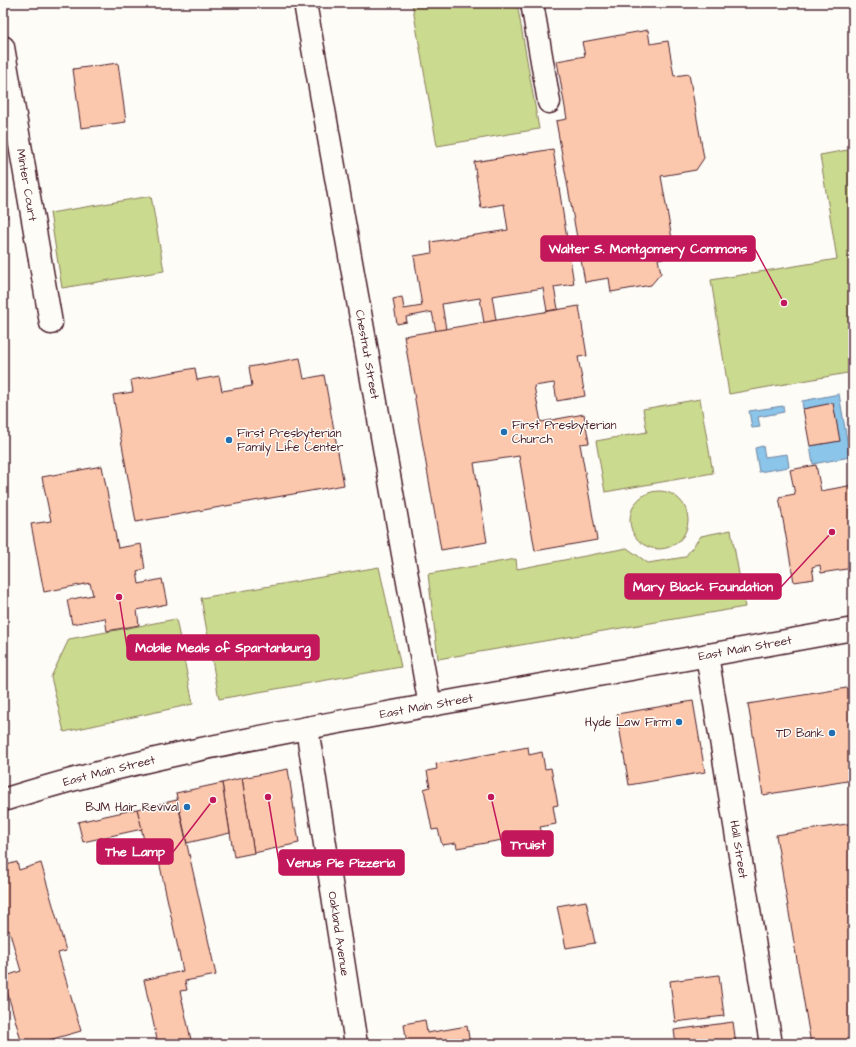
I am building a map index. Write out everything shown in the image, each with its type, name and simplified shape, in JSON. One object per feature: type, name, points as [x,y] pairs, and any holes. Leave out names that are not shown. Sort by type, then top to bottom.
[{"type":"street","name":"Chestnut Street","points":[[305,3],[430,706]]},
{"type":"street","points":[[532,3],[549,102]]},
{"type":"street","name":"Minter Court","points":[[3,47],[51,323]]},
{"type":"street","name":"East Main Street","points":[[3,800],[136,763],[307,728],[707,654],[853,629]]},
{"type":"street","name":"Hall Street","points":[[707,654],[771,1044]]},
{"type":"street","name":"Oakland Avenue","points":[[307,728],[356,1044]]},
{"type":"green space","points":[[412,3],[517,3],[539,129],[437,146]]},
{"type":"green space","points":[[853,149],[853,372],[729,394],[711,280],[837,259],[820,155]]},
{"type":"green space","points":[[151,196],[164,271],[62,288],[50,213]]},
{"type":"green space","points":[[700,399],[713,473],[605,492],[596,441],[647,432],[643,409]]},
{"type":"green space","points":[[659,491],[675,496],[683,504],[688,520],[683,536],[675,544],[659,549],[643,544],[635,536],[630,520],[635,504],[643,496]]},
{"type":"green space","points":[[731,530],[745,607],[438,659],[428,574],[516,559],[517,569],[627,548],[648,563],[685,557],[701,536]]},
{"type":"green space","points":[[379,567],[401,667],[219,699],[201,598]]},
{"type":"green space","points":[[176,619],[193,704],[64,732],[51,677],[69,639]]},
{"type":"water","points":[[839,394],[850,457],[813,464],[810,446],[839,441],[833,404],[803,409],[802,401]]},
{"type":"water","points":[[783,406],[784,412],[758,417],[760,427],[752,428],[749,411]]},
{"type":"water","points":[[763,446],[765,457],[787,454],[789,467],[759,472],[755,448]]},
{"type":"building","points":[[648,30],[650,44],[668,41],[674,76],[689,74],[704,158],[696,170],[661,176],[675,256],[658,259],[661,273],[651,285],[611,292],[609,278],[585,282],[556,121],[567,119],[557,61],[585,56],[582,42]]},
{"type":"building","points":[[118,63],[126,122],[81,128],[73,69]]},
{"type":"building","points":[[553,149],[574,284],[554,287],[558,309],[547,311],[543,288],[492,296],[496,320],[484,323],[480,298],[442,304],[446,329],[436,331],[432,312],[406,317],[407,322],[397,324],[393,299],[402,297],[404,309],[422,306],[414,256],[432,253],[431,242],[508,230],[504,204],[481,208],[474,162]]},
{"type":"building","points":[[3,185],[7,218],[3,219]]},
{"type":"building","name":"First Presbyterian Church","points":[[579,306],[587,356],[578,357],[585,396],[557,401],[554,383],[534,386],[541,422],[584,414],[589,443],[580,444],[597,540],[535,551],[519,456],[474,463],[487,542],[441,550],[404,336]]},
{"type":"building","name":"First Presbyterian Family Life Center","points":[[300,358],[304,379],[324,375],[344,485],[136,522],[113,395],[133,392],[131,380],[195,368],[197,380],[219,376],[222,391],[252,386],[249,367]]},
{"type":"building","points":[[833,403],[840,441],[810,446],[803,409]]},
{"type":"building","points":[[816,465],[821,491],[853,485],[853,568],[821,573],[820,565],[812,567],[814,579],[794,582],[779,497],[795,494],[790,470]]},
{"type":"building","points":[[102,466],[118,548],[141,544],[145,569],[137,571],[139,584],[162,579],[167,604],[137,610],[139,625],[107,631],[105,618],[72,624],[67,600],[93,595],[90,583],[44,592],[31,524],[51,521],[42,477]]},
{"type":"building","points":[[853,687],[853,780],[763,795],[748,704]]},
{"type":"building","points":[[693,701],[705,772],[629,785],[617,714]]},
{"type":"building","points":[[528,747],[529,755],[542,752],[545,769],[551,768],[558,805],[553,806],[556,824],[540,827],[542,833],[457,848],[456,843],[442,845],[438,829],[432,830],[424,789],[430,787],[427,771],[437,769],[436,764]]},
{"type":"building","points":[[288,769],[299,843],[254,853],[242,778]]},
{"type":"building","points":[[242,778],[254,853],[234,857],[222,783]]},
{"type":"building","points":[[222,783],[230,833],[187,843],[176,793]]},
{"type":"building","points":[[177,800],[216,975],[185,981],[187,990],[180,991],[192,1044],[158,1044],[144,980],[183,971],[155,843],[145,845],[137,809]]},
{"type":"building","points":[[137,809],[142,829],[83,842],[78,822]]},
{"type":"building","points":[[853,823],[853,1044],[811,1044],[776,835]]},
{"type":"building","points":[[17,862],[19,870],[41,863],[66,951],[58,953],[81,1031],[35,1044],[22,1044],[3,977],[21,971],[9,930],[3,932],[3,866]]},
{"type":"building","points":[[586,901],[595,943],[566,948],[557,906]]},
{"type":"building","points":[[719,975],[724,1016],[675,1022],[670,981]]},
{"type":"building","points":[[425,1020],[427,1033],[467,1026],[470,1044],[407,1044],[404,1024]]},
{"type":"building","points":[[733,1022],[736,1044],[676,1044],[674,1030]]},
{"type":"place","name":"Walter S. Montgomery Commons","points":[[784,303]]},
{"type":"place","name":"First Presbyterian Church","points":[[504,432]]},
{"type":"place","name":"First Presbyterian Family Life Center","points":[[229,440]]},
{"type":"place","name":"Mary Black Foundation","points":[[832,532]]},
{"type":"place","name":"Mobile Meals of Spartanburg","points":[[119,597]]},
{"type":"place","name":"Hyde Law Firm","points":[[679,722]]},
{"type":"place","name":"TD Bank","points":[[832,733]]},
{"type":"place","name":"Venus Pie Pizzeria","points":[[268,797]]},
{"type":"place","name":"Truist","points":[[491,797]]},
{"type":"place","name":"The Lamp","points":[[213,800]]},
{"type":"place","name":"BJM Hair Revival","points":[[187,807]]}]
